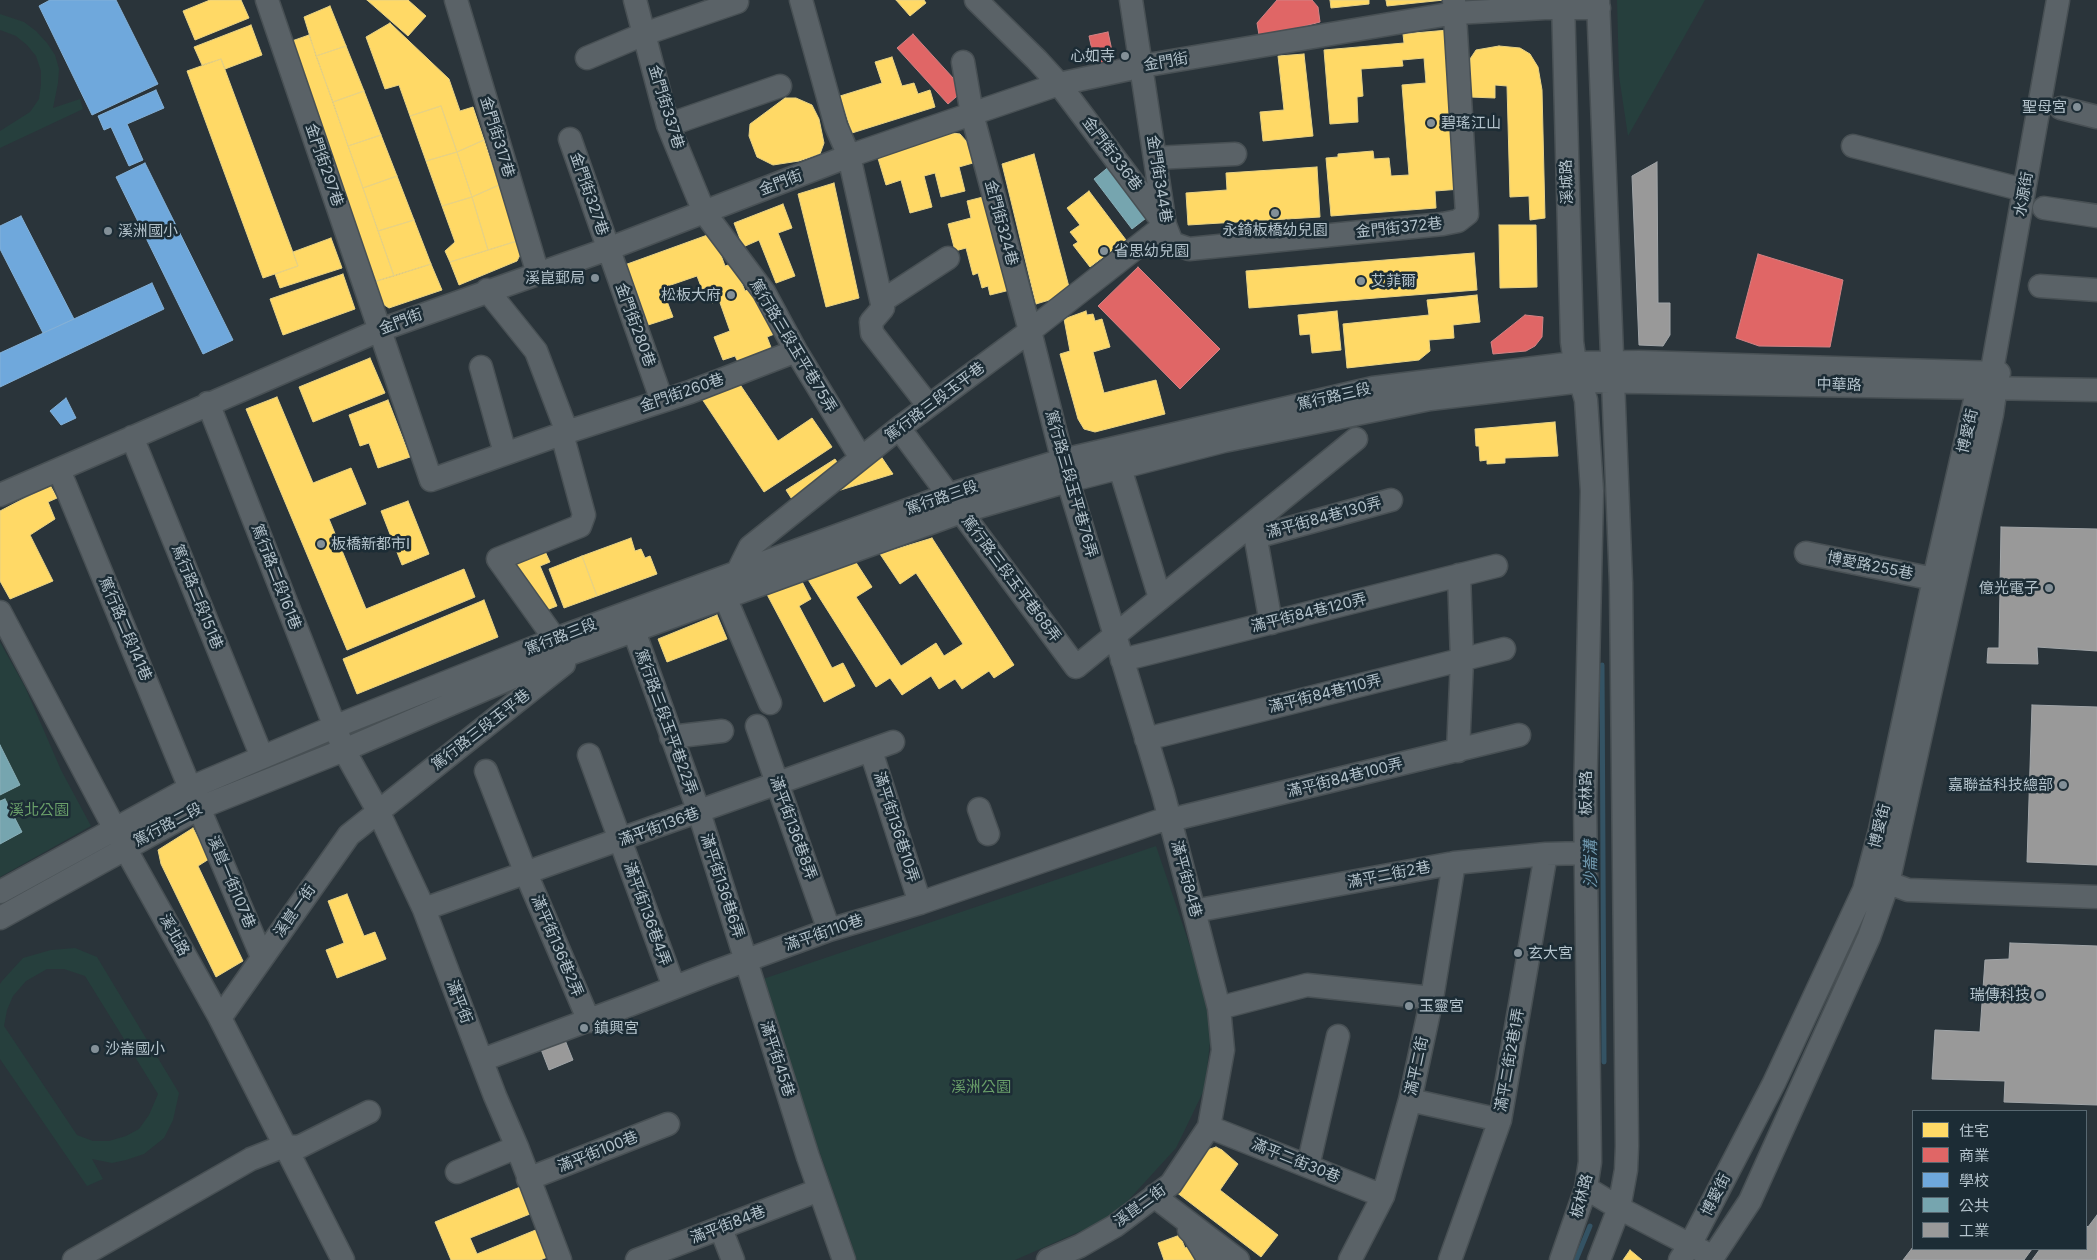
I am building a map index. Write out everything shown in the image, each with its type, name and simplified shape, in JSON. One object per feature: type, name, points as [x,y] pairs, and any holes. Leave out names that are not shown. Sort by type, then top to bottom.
[{"type":"street","name":"金門街297巷","points":[[268,0],[380,330]]},
{"type":"street","name":"金門街317巷","points":[[456,0],[538,274]]},
{"type":"street","name":"金門街337巷","points":[[635,0],[668,125],[704,212]]},
{"type":"street","points":[[801,0],[836,126],[849,156],[882,305]]},
{"type":"street","name":"金門街336巷","points":[[976,0],[1037,60],[1058,84],[1165,225]]},
{"type":"street","name":"金門街344巷","points":[[1131,0],[1165,225],[1172,243],[1189,249],[1218,246]]},
{"type":"street","name":"水源街","points":[[1991,380],[2058,0]]},
{"type":"street","points":[[587,58],[644,34],[737,2]]},
{"type":"street","name":"溪城路","points":[[1563,4],[1571,332],[1578,372]]},
{"type":"street","name":"金門街","points":[[0,495],[208,403],[380,330],[487,290],[608,249],[849,156],[1058,84],[1141,66],[1454,7],[1599,4]]},
{"type":"street","points":[[1598,1260],[1619,1208],[1626,1170],[1626,971],[1621,583],[1599,4]]},
{"type":"street","name":"金門街372巷","points":[[1218,246],[1443,224],[1458,221],[1467,214],[1454,7]]},
{"type":"street","name":"金門街324巷","points":[[963,62],[972,114],[1030,331]]},
{"type":"street","points":[[668,125],[780,86]]},
{"type":"street","points":[[2061,108],[2097,117]]},
{"type":"street","name":"金門街327巷","points":[[570,139],[608,249]]},
{"type":"street","points":[[1853,146],[2024,190]]},
{"type":"street","points":[[1155,158],[1235,154]]},
{"type":"street","points":[[2044,208],[2097,216]]},
{"type":"street","name":"篤行路三段玉平巷75弄","points":[[704,212],[764,292],[796,351],[861,458]]},
{"type":"street","name":"篤行路三段玉平巷","points":[[725,597],[750,547],[928,405],[1030,331],[1165,225]]},
{"type":"street","name":"金門街280巷","points":[[608,249],[662,401]]},
{"type":"street","points":[[928,405],[872,333],[871,322],[882,305],[948,258]]},
{"type":"street","points":[[2040,286],[2097,290]]},
{"type":"street","points":[[487,290],[536,351],[565,433],[584,515],[580,526],[498,559],[555,639]]},
{"type":"street","name":"金門街260巷","points":[[380,330],[431,480],[505,453],[690,392],[796,351]]},
{"type":"street","name":"篤行路三段玉平巷76弄","points":[[1030,331],[1066,470],[1114,636]]},
{"type":"street","points":[[481,367],[505,453]]},
{"type":"street","name":"中華路","points":[[1578,372],[1991,380],[2097,390]]},
{"type":"street","name":"篤行路三段","points":[[1066,470],[1120,468],[1224,441],[1430,399],[1578,372]]},
{"type":"street","name":"篤行路三段","points":[[334,727],[555,639],[738,572],[1066,470],[1372,388],[1578,372]]},
{"type":"street","name":"板林路","points":[[1561,1260],[1586,1188],[1590,1162],[1585,803],[1592,491],[1586,400],[1578,372]]},
{"type":"street","name":"中華路","points":[[1991,380],[2097,374]]},
{"type":"street","name":"博愛街","points":[[1685,1252],[1774,1083],[1864,890],[1880,830],[1975,400],[1991,380]]},
{"type":"street","name":"博愛街","points":[[1712,1259],[1750,1201],[1869,937],[1888,882],[1992,414],[1994,400],[1991,380]]},
{"type":"street","name":"篤行路二段161巷","points":[[208,403],[344,750]]},
{"type":"street","name":"篤行路三段玉平巷68弄","points":[[899,428],[1076,667],[1114,636]]},
{"type":"street","name":"篤行路二段151巷","points":[[132,437],[262,757]]},
{"type":"street","points":[[1114,636],[1160,598],[1255,530],[1356,439]]},
{"type":"street","points":[[1120,468],[1160,598]]},
{"type":"street","name":"篤行路二段141巷","points":[[59,470],[195,798]]},
{"type":"street","name":"滿平街84巷130弄","points":[[1271,623],[1255,530],[1392,500]]},
{"type":"street","name":"篤行路三段","points":[[344,750],[583,649],[634,632],[725,597],[955,503]]},
{"type":"street","name":"博愛路255巷","points":[[1806,553],[1934,579]]},
{"type":"street","name":"滿平街84巷120弄","points":[[1122,660],[1496,566]]},
{"type":"street","points":[[1458,750],[1462,660],[1459,576]]},
{"type":"street","points":[[725,597],[770,703]]},
{"type":"street","name":"溪北路","points":[[0,612],[120,839],[220,1018],[343,1260]]},
{"type":"street","name":"篤行路三段玉平巷22弄","points":[[634,632],[699,812]]},
{"type":"street","name":"滿平街84巷","points":[[1114,636],[1170,820],[1219,1008],[1223,1050],[1209,1127]]},
{"type":"street","name":"篤行路三段玉平巷","points":[[378,811],[583,649]]},
{"type":"street","name":"滿平街84巷110弄","points":[[1146,739],[1504,649]]},
{"type":"street","name":"滿平街136巷8弄","points":[[757,726],[829,930]]},
{"type":"street","name":"篤行路二段","points":[[0,918],[120,839],[195,798],[262,757],[334,727]]},
{"type":"street","points":[[671,737],[722,731]]},
{"type":"street","name":"滿平街84巷100弄","points":[[1170,820],[1519,735]]},
{"type":"street","name":"滿平街136巷","points":[[424,909],[525,871],[621,840],[893,742]]},
{"type":"street","name":"篤行路二段","points":[[195,798],[344,750]]},
{"type":"street","name":"滿平街","points":[[344,750],[378,811],[424,909],[560,1260]]},
{"type":"street","name":"滿平街136巷10弄","points":[[871,751],[920,903]]},
{"type":"street","name":"滿平街136巷4弄","points":[[589,755],[674,988]]},
{"type":"street","name":"滿平街136巷2弄","points":[[486,770],[525,871],[589,1021]]},
{"type":"street","name":"溪崑一街107巷","points":[[195,798],[262,957]]},
{"type":"street","points":[[979,809],[988,834]]},
{"type":"street","name":"溪崑一街","points":[[220,1018],[348,835],[378,811]]},
{"type":"street","name":"滿平街136巷6弄","points":[[699,812],[746,960]]},
{"type":"street","name":"滿平街110巷","points":[[482,1060],[829,930],[920,903],[1159,821],[1170,820]]},
{"type":"street","name":"篤行路二段","points":[[0,892],[120,839]]},
{"type":"street","name":"滿平二街2巷","points":[[1194,911],[1454,863],[1546,854],[1586,853]]},
{"type":"street","name":"滿平二街2巷1弄","points":[[1450,1260],[1500,1120],[1546,854]]},
{"type":"street","name":"滿平二街","points":[[1350,1260],[1383,1196],[1410,1100],[1432,998],[1454,863]]},
{"type":"street","points":[[1867,874],[1908,890],[2097,897]]},
{"type":"street","name":"滿平街45巷","points":[[746,960],[808,1157],[844,1260]]},
{"type":"street","points":[[1219,1008],[1307,985],[1432,998]]},
{"type":"street","points":[[1308,1166],[1338,1036]]},
{"type":"street","points":[[1410,1100],[1500,1120]]},
{"type":"street","points":[[74,1260],[251,1159],[284,1146],[299,1147],[369,1112]]},
{"type":"street","name":"滿平街100巷","points":[[528,1179],[668,1124]]},
{"type":"street","name":"滿平二街30巷","points":[[1209,1127],[1383,1196]]},
{"type":"street","name":"溪崑二街","points":[[1048,1260],[1084,1253],[1115,1226],[1171,1184],[1209,1127]]},
{"type":"street","points":[[457,1172],[517,1147]]},
{"type":"street","points":[[1586,1188],[1685,1252],[1712,1259]]},
{"type":"street","name":"滿平街84巷","points":[[637,1260],[819,1190]]},
{"type":"street","points":[[1154,1196],[1194,1235],[1209,1260]]},
{"type":"street","points":[[1154,1196],[1238,1260]]},
{"type":"street","points":[[721,1229],[733,1260]]},
{"type":"green space","points":[[1617,0],[1705,0],[1628,136],[1619,76]]},
{"type":"green space","points":[[0,14],[24,22],[36,31],[55,55],[59,69],[53,108],[80,99],[83,109],[0,148],[0,131],[30,112],[39,99],[41,71],[36,56],[27,45],[16,36],[0,30]]},
{"type":"green space","name":"溪北公園","points":[[0,642],[25,687],[61,770],[91,826],[0,877]]},
{"type":"green space","name":"溪洲公園","points":[[1156,846],[1213,1014],[1205,1088],[1176,1148],[1113,1217],[1015,1260],[857,1260],[760,980]]},
{"type":"green space","points":[[75,948],[97,957],[179,1093],[173,1120],[164,1138],[144,1154],[126,1160],[112,1163],[92,1159],[103,1179],[87,1186],[0,1059],[0,984],[23,958],[51,950]],"holes":[[[47,969],[64,969],[85,976],[158,1094],[149,1115],[139,1129],[126,1136],[109,1141],[93,1141],[77,1135],[4,1026],[7,1010],[13,996],[26,981]]]},
{"type":"building: 住宅","points":[[210,0],[241,0],[249,18],[195,40],[183,11]]},
{"type":"building: 住宅","points":[[367,0],[408,0],[426,16],[408,36]]},
{"type":"building: 住宅","points":[[896,0],[924,0],[926,3],[910,16]]},
{"type":"building: 住宅","points":[[1330,0],[1369,0],[1369,4],[1331,8]]},
{"type":"building: 住宅","points":[[1386,0],[1444,0],[1387,6]]},
{"type":"building: 住宅","points":[[330,6],[346,46],[316,56],[304,17]]},
{"type":"building: 住宅","points":[[390,23],[449,79],[460,111],[473,107],[484,140],[457,152],[441,106],[410,116],[399,85],[385,89],[366,37]]},
{"type":"building: 住宅","points":[[251,25],[262,55],[225,69],[221,59],[202,65],[194,47]]},
{"type":"building: 住宅","name":"碧瑤江山","points":[[1448,30],[1461,189],[1435,191],[1436,208],[1331,216],[1326,158],[1338,157],[1338,154],[1373,151],[1374,159],[1389,158],[1391,176],[1409,175],[1402,85],[1426,83],[1424,58],[1402,60],[1403,66],[1361,69],[1363,96],[1357,97],[1358,122],[1330,124],[1324,50],[1404,43],[1403,34]]},
{"type":"building: 住宅","points":[[309,35],[394,276],[370,283],[289,42]]},
{"type":"building: 住宅","points":[[346,46],[364,91],[333,102],[316,56]]},
{"type":"building: 住宅","points":[[1499,46],[1520,48],[1530,54],[1538,67],[1542,90],[1545,218],[1530,220],[1529,196],[1510,197],[1507,86],[1495,85],[1495,98],[1470,97],[1470,59],[1476,50]]},
{"type":"building: 住宅","points":[[1304,54],[1313,136],[1263,141],[1260,112],[1284,110],[1278,56]]},
{"type":"building: 住宅","points":[[892,57],[902,86],[914,83],[918,94],[930,90],[935,107],[852,133],[840,96],[882,83],[875,62]]},
{"type":"building: 住宅","points":[[221,59],[298,266],[263,278],[187,71]]},
{"type":"building: 住宅","points":[[364,91],[381,135],[348,146],[333,102]]},
{"type":"building: 住宅","points":[[785,98],[796,98],[812,105],[819,119],[824,143],[820,154],[799,161],[773,165],[757,157],[749,136],[750,124]]},
{"type":"building: 住宅","points":[[441,106],[457,152],[426,161],[410,116]]},
{"type":"building: 住宅","points":[[945,132],[960,134],[967,142],[973,163],[959,167],[965,191],[941,197],[935,173],[924,176],[932,207],[910,213],[901,180],[886,185],[877,155]]},
{"type":"building: 住宅","points":[[381,135],[397,176],[363,188],[348,146]]},
{"type":"building: 住宅","points":[[484,140],[499,185],[472,197],[457,152]]},
{"type":"building: 住宅","points":[[457,152],[472,197],[442,206],[426,161]]},
{"type":"building: 住宅","points":[[1034,154],[1069,287],[1056,298],[1036,304],[1002,164]]},
{"type":"building: 住宅","points":[[1317,167],[1320,217],[1188,225],[1186,193],[1227,190],[1226,173]]},
{"type":"building: 住宅","points":[[397,176],[414,220],[378,231],[363,188]]},
{"type":"building: 住宅","points":[[834,183],[859,298],[826,307],[798,194]]},
{"type":"building: 住宅","points":[[499,185],[517,241],[488,250],[472,197]]},
{"type":"building: 住宅","points":[[1089,191],[1126,240],[1090,267],[1073,245],[1078,242],[1070,232],[1080,225],[1067,208]]},
{"type":"building: 住宅","points":[[987,196],[1010,290],[990,295],[988,286],[982,288],[978,273],[973,275],[966,248],[955,251],[948,224],[971,218],[967,201]]},
{"type":"building: 住宅","points":[[472,197],[488,250],[450,262],[445,251],[455,242],[442,206]]},
{"type":"building: 住宅","points":[[783,204],[792,228],[778,233],[795,276],[776,283],[759,240],[743,247],[734,223]]},
{"type":"building: 住宅","points":[[414,220],[431,264],[394,276],[378,231]]},
{"type":"building: 住宅","points":[[1499,225],[1536,225],[1537,287],[1500,288]]},
{"type":"building: 住宅","name":"松板大府","points":[[713,233],[725,266],[734,263],[745,291],[751,289],[756,303],[764,300],[777,333],[767,337],[772,350],[738,362],[735,356],[723,360],[714,337],[730,331],[719,300],[712,303],[707,287],[702,289],[697,276],[662,288],[673,317],[645,326],[619,267]]},
{"type":"building: 住宅","points":[[331,238],[342,268],[280,288],[275,274],[298,266],[293,252]]},
{"type":"building: 住宅","points":[[517,241],[521,253],[517,261],[459,285],[450,262]]},
{"type":"building: 住宅","name":"艾菲爾","points":[[1474,253],[1477,290],[1249,308],[1246,271]]},
{"type":"building: 住宅","points":[[431,264],[442,290],[389,308],[375,299],[370,283]]},
{"type":"building: 住宅","points":[[343,274],[355,309],[283,335],[270,299]]},
{"type":"building: 住宅","name":"艾菲爾","points":[[1477,295],[1480,322],[1453,325],[1454,338],[1429,340],[1430,351],[1419,360],[1347,368],[1343,324],[1429,315],[1427,300]]},
{"type":"building: 住宅","points":[[1086,311],[1087,315],[1093,314],[1095,321],[1102,319],[1110,347],[1093,352],[1104,393],[1156,380],[1165,414],[1095,432],[1084,429],[1078,419],[1060,354],[1070,351],[1064,319]]},
{"type":"building: 住宅","name":"艾菲爾","points":[[1337,311],[1341,350],[1312,353],[1310,334],[1300,335],[1298,315]]},
{"type":"building: 住宅","points":[[370,358],[385,393],[313,422],[299,387]]},
{"type":"building: 住宅","points":[[735,377],[778,441],[812,418],[832,447],[764,492],[702,399]]},
{"type":"building: 住宅","name":"板橋新都市I","points":[[277,397],[313,483],[351,468],[366,504],[329,519],[366,609],[464,569],[475,597],[347,650],[246,409]]},
{"type":"building: 住宅","points":[[388,400],[410,457],[378,468],[369,443],[360,446],[349,415]]},
{"type":"building: 住宅","points":[[1555,422],[1558,456],[1505,458],[1505,463],[1487,464],[1487,460],[1480,461],[1479,446],[1476,446],[1475,429]]},
{"type":"building: 住宅","points":[[874,446],[893,474],[795,504],[786,490],[835,459],[841,468]]},
{"type":"building: 住宅","points":[[50,485],[57,498],[48,502],[55,519],[30,535],[53,581],[10,599],[0,581],[0,511]]},
{"type":"building: 住宅","name":"板橋新都市I","points":[[408,501],[429,554],[402,565],[381,511]]},
{"type":"building: 住宅","points":[[631,538],[635,551],[641,549],[645,558],[650,556],[657,574],[597,596],[582,556]]},
{"type":"building: 住宅","points":[[932,538],[1014,665],[994,678],[989,671],[962,689],[955,679],[939,689],[931,676],[902,695],[890,678],[876,687],[807,578],[855,561],[872,587],[856,597],[901,666],[936,643],[944,656],[963,644],[916,573],[900,584],[880,554]]},
{"type":"building: 住宅","points":[[543,547],[550,562],[540,566],[557,606],[536,614],[513,559]]},
{"type":"building: 住宅","points":[[582,556],[597,596],[564,608],[549,569]]},
{"type":"building: 住宅","points":[[795,568],[811,599],[799,606],[832,668],[843,663],[855,686],[824,702],[762,585]]},
{"type":"building: 住宅","points":[[484,600],[498,637],[357,694],[343,659]]},
{"type":"building: 住宅","points":[[717,615],[727,639],[667,662],[658,639]]},
{"type":"building: 住宅","points":[[193,828],[209,859],[198,866],[243,961],[216,977],[161,864],[158,850]]},
{"type":"building: 住宅","points":[[347,894],[364,936],[375,932],[386,959],[337,978],[326,950],[344,943],[328,901]]},
{"type":"building: 住宅","points":[[1216,1147],[1238,1164],[1220,1190],[1278,1235],[1261,1257],[1176,1192],[1207,1150]]},
{"type":"building: 住宅","points":[[520,1187],[530,1214],[470,1238],[477,1254],[538,1229],[550,1256],[540,1260],[451,1260],[435,1222]]},
{"type":"building: 住宅","points":[[1180,1235],[1185,1248],[1190,1246],[1195,1259],[1200,1257],[1201,1260],[1164,1260],[1158,1243]]},
{"type":"building: 住宅","points":[[1630,1250],[1642,1260],[1623,1260]]},
{"type":"building: 商業","points":[[1277,0],[1312,0],[1318,7],[1320,22],[1259,35],[1257,23]]},
{"type":"building: 商業","points":[[1108,32],[1114,60],[1095,64],[1089,36]]},
{"type":"building: 商業","points":[[913,34],[964,90],[948,104],[897,48]]},
{"type":"building: 商業","points":[[1758,254],[1843,280],[1830,347],[1759,346],[1736,338]]},
{"type":"building: 商業","points":[[1138,267],[1220,349],[1180,389],[1098,306]]},
{"type":"building: 商業","points":[[1525,315],[1543,317],[1542,337],[1535,346],[1526,351],[1493,354],[1491,342]]},
{"type":"building: 學校","points":[[50,0],[116,0],[158,84],[92,115],[39,6]]},
{"type":"building: 學校","points":[[156,90],[164,108],[127,124],[143,160],[129,166],[111,127],[104,130],[98,116]]},
{"type":"building: 學校","points":[[145,163],[233,340],[203,354],[116,177]]},
{"type":"building: 學校","points":[[21,216],[74,319],[43,333],[0,249],[0,226]]},
{"type":"building: 學校","points":[[152,283],[164,309],[0,387],[0,353]]},
{"type":"building: 學校","points":[[66,398],[76,418],[61,425],[50,411]]},
{"type":"building: 公共","points":[[1111,165],[1150,215],[1132,229],[1094,179]]},
{"type":"building: 公共","points":[[0,745],[20,785],[0,795]]},
{"type":"building: 公共","points":[[5,799],[22,832],[0,844],[0,801]]},
{"type":"building: 工業","points":[[1657,162],[1658,303],[1670,303],[1670,335],[1663,346],[1639,345],[1632,176]]},
{"type":"building: 工業","name":"億光電子","points":[[2001,527],[2097,529],[2097,651],[2037,647],[2038,664],[1987,663],[1988,648],[1999,648]]},
{"type":"building: 工業","name":"嘉聯益科技總部","points":[[2032,705],[2097,707],[2097,865],[2027,862]]},
{"type":"building: 工業","name":"瑞傳科技","points":[[2010,943],[2097,946],[2097,1105],[2004,1102],[2005,1081],[1932,1079],[1935,1030],[1980,1032],[1985,960],[2009,959]]},
{"type":"building: 工業","points":[[563,1035],[573,1060],[549,1070],[539,1044]]},
{"type":"building: 工業","points":[[2097,1215],[2097,1260],[2032,1260],[2039,1250],[2087,1250],[2088,1227]]},
{"type":"building: 工業","points":[[1912,1248],[1912,1250],[2031,1250],[2024,1260],[1903,1260]]},
{"type":"waterway","name":"沙崙溝","points":[[1602,665],[1604,1062]]},
{"type":"waterway","name":"沙崙溝","points":[[1576,1260],[1590,1226]]},
{"type":"place","name":"心如寺","points":[[1125,56]]},
{"type":"place","name":"聖母宮","points":[[2077,107]]},
{"type":"place","name":"碧瑤江山","points":[[1431,123]]},
{"type":"place","name":"永錡板橋幼兒園","points":[[1275,213]]},
{"type":"place","name":"溪洲國小","points":[[108,231]]},
{"type":"place","name":"省思幼兒園","points":[[1104,251]]},
{"type":"place","name":"溪崑郵局","points":[[595,278]]},
{"type":"place","name":"艾菲爾","points":[[1361,281]]},
{"type":"place","name":"松板大府","points":[[731,295]]},
{"type":"place","name":"板橋新都市I","points":[[321,544]]},
{"type":"place","name":"億光電子","points":[[2049,588]]},
{"type":"place","name":"嘉聯益科技總部","points":[[2063,785]]},
{"type":"place","name":"玄大宮","points":[[1518,953]]},
{"type":"place","name":"瑞傳科技","points":[[2040,995]]},
{"type":"place","name":"玉靈宮","points":[[1409,1006]]},
{"type":"place","name":"鎮興宮","points":[[584,1028]]},
{"type":"place","name":"沙崙國小","points":[[95,1049]]}]
